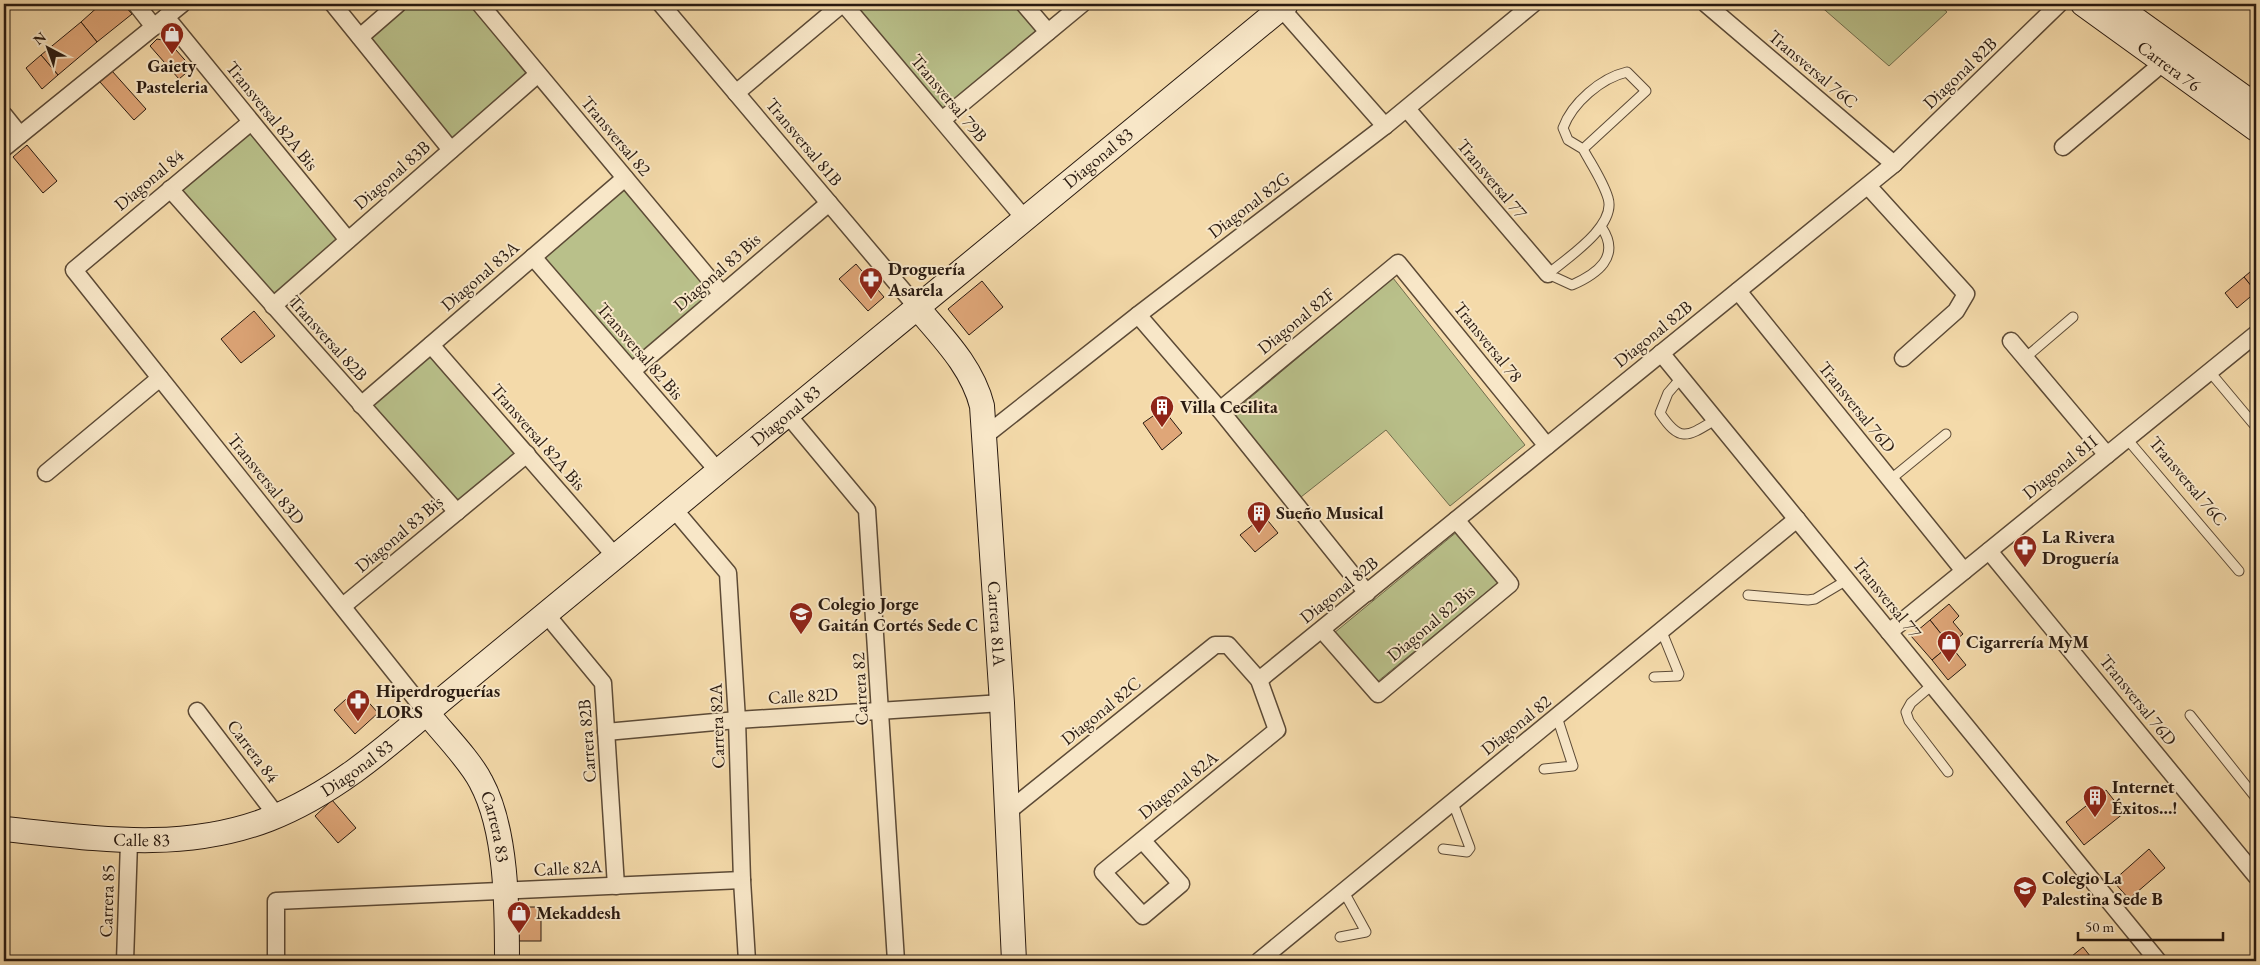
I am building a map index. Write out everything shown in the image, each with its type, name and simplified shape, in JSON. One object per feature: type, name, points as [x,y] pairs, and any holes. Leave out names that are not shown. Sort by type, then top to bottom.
[{"type":"street","name":"Transversal 82A Bis","points":[[136,4],[160,22],[251,122],[348,240]]},
{"type":"street","points":[[4,148],[182,4]]},
{"type":"street","points":[[333,4],[451,150]]},
{"type":"street","points":[[360,37],[398,4]]},
{"type":"street","name":"Transversal 82","points":[[480,4],[722,294]]},
{"type":"street","name":"Transversal 81B","points":[[662,4],[916,306]]},
{"type":"street","points":[[736,93],[843,4]]},
{"type":"street","name":"Transversal 79B","points":[[843,4],[1024,218]]},
{"type":"street","points":[[1024,4],[1048,32]]},
{"type":"street","points":[[942,120],[1082,4]]},
{"type":"street","name":"Diagonal 82G","points":[[986,435],[1138,315],[1386,126],[1533,4]]},
{"type":"street","name":"Transversal 76C","points":[[1706,4],[1894,164]]},
{"type":"street","name":"Diagonal 82B","points":[[1259,680],[1868,186],[1894,164],[2059,4]]},
{"type":"street","name":"Carrera 76","points":[[2083,4],[2256,106]]},
{"type":"street","name":"Carrera 76","points":[[2114,4],[2256,129]]},
{"type":"street","points":[[1284,6],[1386,126]]},
{"type":"street","name":"Diagonal 83","points":[[277,816],[328,789],[427,713],[916,306],[1284,6]]},
{"type":"street","points":[[2063,147],[2171,56]]},
{"type":"street","name":"Diagonal 83B","points":[[273,306],[538,74]]},
{"type":"street","name":"Transversal 77","points":[[1407,108],[1548,274]]},
{"type":"street","points":[[4,115],[20,135]]},
{"type":"street","name":"Diagonal 84","points":[[74,270],[251,122]]},
{"type":"street","name":"Diagonal 83A","points":[[361,404],[625,178]]},
{"type":"street","points":[[1868,186],[1966,294],[1956,311],[1903,358]]},
{"type":"street","name":"Transversal 82B","points":[[170,189],[457,512]]},
{"type":"street","name":"Diagonal 83 Bis","points":[[632,372],[829,203]]},
{"type":"street","name":"Transversal 82 Bis","points":[[533,257],[718,471]]},
{"type":"street","name":"Diagonal 82F","points":[[1220,410],[1398,263]]},
{"type":"street","name":"Transversal 78","points":[[1398,263],[1548,446]]},
{"type":"street","name":"Transversal 83D","points":[[74,270],[427,713]]},
{"type":"street","name":"Transversal 76D","points":[[1738,291],[1964,571]]},
{"type":"street","name":"Carrera 81A","points":[[916,306],[964,363],[975,383],[982,406],[986,435],[1002,703],[1014,961]]},
{"type":"street","points":[[1138,315],[1220,410],[1367,593]]},
{"type":"street","name":"Diagonal 81I","points":[[1889,632],[2256,334]]},
{"type":"street","points":[[2011,341],[2106,455]]},
{"type":"street","name":"Transversal 82A Bis","points":[[430,344],[615,556]]},
{"type":"street","name":"Transversal 77","points":[[1662,353],[2158,961]]},
{"type":"street","points":[[46,473],[160,378]]},
{"type":"street","name":"Carrera 82","points":[[787,414],[867,510],[896,961]]},
{"type":"street","name":"Diagonal 83 Bis","points":[[343,606],[527,454]]},
{"type":"street","name":"Carrera 82A","points":[[673,508],[728,573],[737,720],[742,880],[747,961]]},
{"type":"street","name":"Diagonal 82 Bis","points":[[1322,630],[1378,694],[1510,584],[1456,520]]},
{"type":"street","name":"Diagonal 82","points":[[1259,961],[1797,520]]},
{"type":"street","name":"Transversal 76D","points":[[1989,551],[2256,876]]},
{"type":"street","name":"Carrera 82B","points":[[546,614],[604,684],[616,886]]},
{"type":"street","name":"Diagonal 82C","points":[[1006,813],[1215,645],[1228,645],[1259,680]]},
{"type":"street","name":"Diagonal 82A","points":[[1142,840],[1181,884],[1143,916],[1104,872],[1142,840],[1277,730],[1259,680]]},
{"type":"street","name":"Calle 82D","points":[[606,732],[737,720],[1002,703]]},
{"type":"street","name":"Carrera 84","points":[[197,711],[277,816]]},
{"type":"street","name":"Carrera 83","points":[[427,713],[481,781],[493,811],[507,891],[507,961]]},
{"type":"street","name":"Calle 83","points":[[4,828],[129,842],[176,840],[219,833],[277,816]]},
{"type":"street","name":"Carrera 85","points":[[123,960],[129,842]]},
{"type":"street","name":"Calle 82A","points":[[276,961],[276,901],[742,880]]},
{"type":"lane","points":[[1583,149],[1646,91],[1627,72],[1617,74],[1574,106],[1567,117],[1563,128],[1568,140],[1583,149],[1609,199],[1608,213],[1602,228],[1548,274],[1572,285],[1588,278],[1603,265],[1609,251],[1610,240],[1602,228]]},
{"type":"lane","points":[[2025,358],[2073,317]]},
{"type":"lane","points":[[2210,372],[2256,427]]},
{"type":"lane","points":[[1681,378],[1668,394],[1660,413],[1672,430],[1688,434],[1715,420]]},
{"type":"lane","points":[[1891,479],[1946,434]]},
{"type":"lane","name":"Transversal 76C","points":[[2127,439],[2239,571]]},
{"type":"lane","points":[[1748,594],[1808,600],[1815,599],[1847,580]]},
{"type":"lane","points":[[1654,677],[1679,674],[1662,632]]},
{"type":"lane","points":[[1932,686],[1911,703],[1906,712],[1908,721],[1948,772]]},
{"type":"lane","points":[[2190,715],[2256,798]]},
{"type":"lane","points":[[1544,769],[1573,766],[1557,717]]},
{"type":"lane","points":[[1443,849],[1467,852],[1470,848],[1453,803]]},
{"type":"lane","points":[[1340,937],[1366,932],[1344,892]]},
{"type":"green space","points":[[398,4],[480,4],[538,74],[451,150],[360,37]]},
{"type":"green space","points":[[844,4],[1024,4],[1048,32],[942,120]]},
{"type":"green space","points":[[1818,4],[1938,4],[1947,12],[1889,66]]},
{"type":"green space","points":[[251,122],[348,240],[273,306],[170,189]]},
{"type":"green space","points":[[625,178],[722,294],[632,371],[533,257]]},
{"type":"green space","points":[[1393,278],[1525,445],[1450,506],[1386,430],[1301,497],[1232,413]]},
{"type":"green space","points":[[431,345],[527,454],[457,512],[361,405]]},
{"type":"green space","points":[[1458,531],[1499,582],[1377,682],[1334,633]]},
{"type":"building","points":[[101,4],[123,4],[132,14],[97,42],[81,22]]},
{"type":"building","points":[[81,22],[97,42],[58,75],[41,55]]},
{"type":"building","points":[[157,39],[168,41],[192,68],[179,79],[150,46]]},
{"type":"building","points":[[41,55],[58,75],[42,89],[26,68]]},
{"type":"building","points":[[112,71],[146,109],[134,120],[100,82]]},
{"type":"building","points":[[27,145],[57,181],[43,193],[13,157]]},
{"type":"building","points":[[856,264],[884,297],[868,311],[839,279]]},
{"type":"building","points":[[2256,267],[2256,292],[2244,277]]},
{"type":"building","points":[[2244,277],[2256,292],[2237,308],[2225,293]]},
{"type":"building","points":[[982,281],[1003,307],[969,335],[948,309]]},
{"type":"building","points":[[254,311],[275,336],[241,363],[221,339]]},
{"type":"building","name":"Villa Cecilita","points":[[1163,409],[1182,433],[1162,450],[1143,423]]},
{"type":"building","name":"Sueño Musical","points":[[1264,516],[1278,533],[1255,552],[1240,535]]},
{"type":"building","points":[[1949,604],[1959,616],[1953,622],[1963,634],[1950,645],[1930,620]]},
{"type":"building","points":[[1930,620],[1950,645],[1932,660],[1911,636]]},
{"type":"building","name":"Cigarrería MyM","points":[[1950,645],[1966,665],[1948,680],[1932,660]]},
{"type":"building","points":[[357,689],[378,713],[355,734],[334,710]]},
{"type":"building","name":"Internet Éxitos...!","points":[[2106,790],[2124,813],[2084,845],[2066,822]]},
{"type":"building","points":[[332,800],[356,828],[338,843],[315,816]]},
{"type":"building","points":[[2149,849],[2165,868],[2129,899],[2113,881]]},
{"type":"building","points":[[510,907],[541,907],[541,941],[510,941]]},
{"type":"building","points":[[2083,947],[2094,961],[2066,961]]},
{"type":"place","name":"Gaiety Pasteleria","points":[[172,55]]},
{"type":"place","name":"Droguería Asarela","points":[[871,300]]},
{"type":"place","name":"Villa Cecilita","points":[[1162,428]]},
{"type":"place","name":"Sueño Musical","points":[[1259,534]]},
{"type":"place","name":"La Rivera Droguería","points":[[2025,568]]},
{"type":"place","name":"Colegio Jorge Gaitán Cortés Sede C","points":[[801,635]]},
{"type":"place","name":"Cigarrería MyM","points":[[1949,663]]},
{"type":"place","name":"Hiperdroguerías LORS","points":[[358,722]]},
{"type":"place","name":"Internet Éxitos...!","points":[[2095,818]]},
{"type":"place","name":"Colegio La Palestina Sede B","points":[[2025,909]]},
{"type":"place","name":"Mekaddesh","points":[[519,934]]}]
